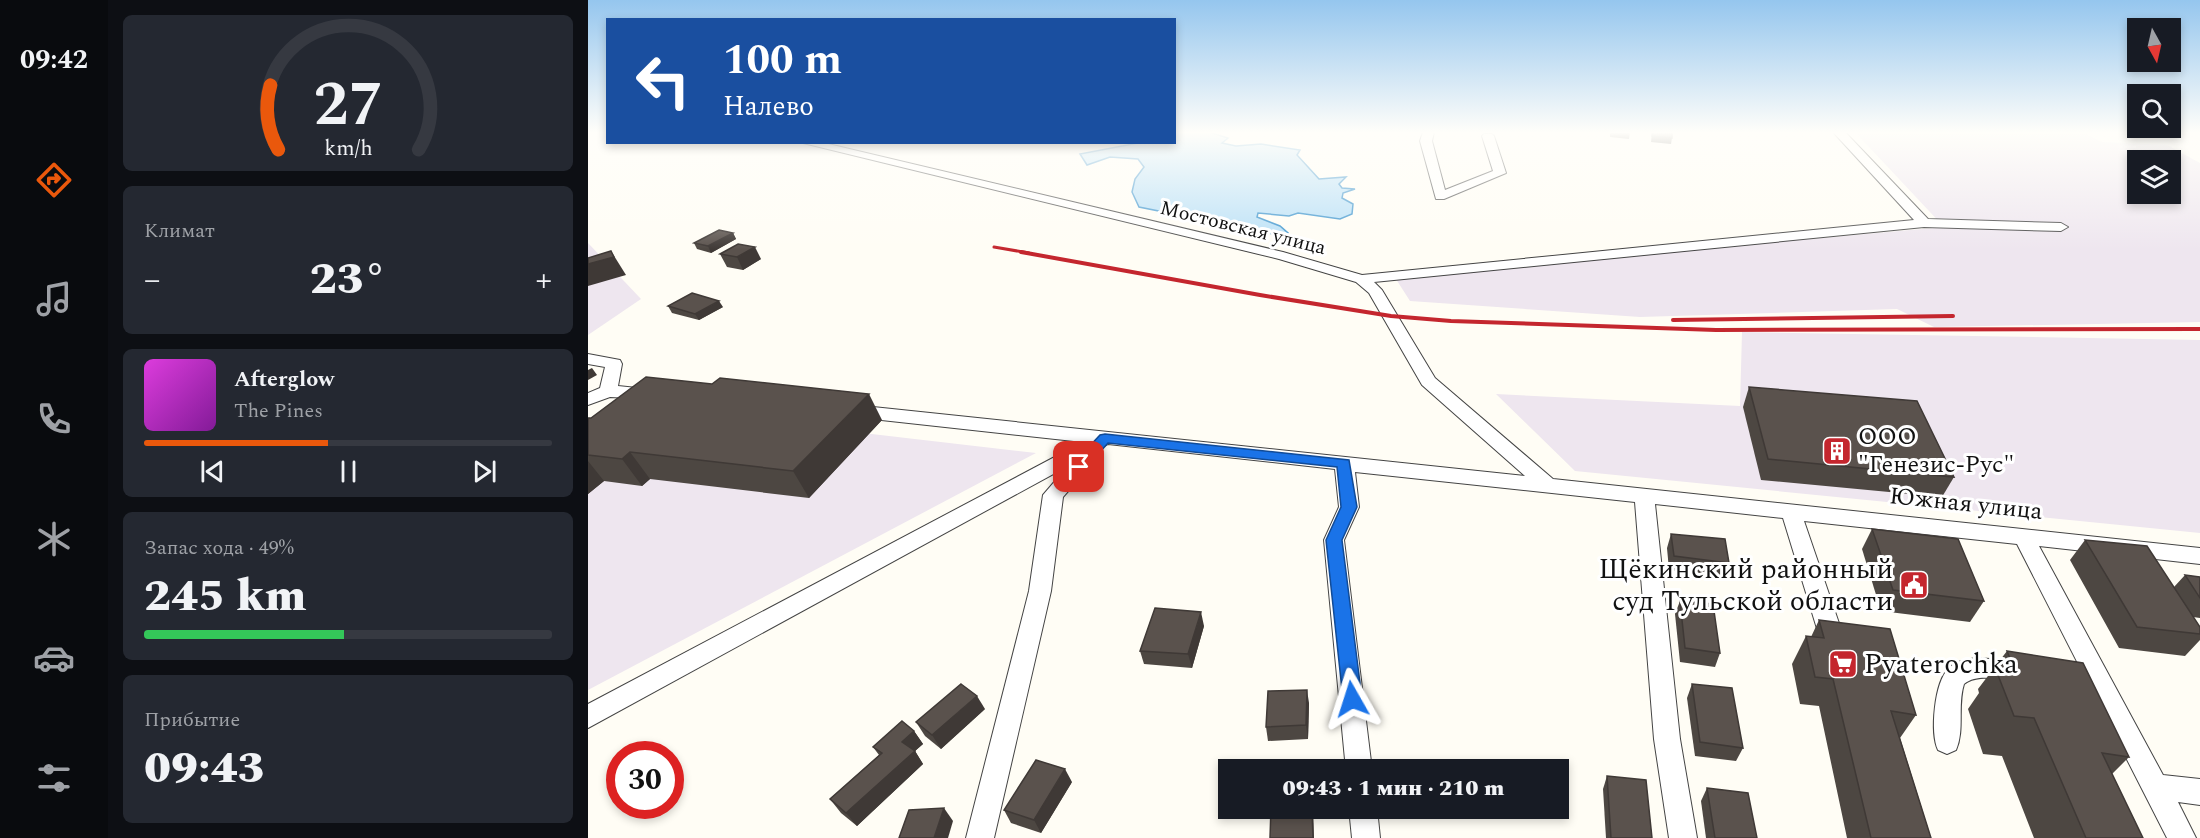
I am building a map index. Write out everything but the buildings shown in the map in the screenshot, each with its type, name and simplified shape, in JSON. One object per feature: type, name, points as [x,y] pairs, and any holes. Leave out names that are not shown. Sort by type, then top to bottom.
[{"type":"street","name":"Мостовская улица","points":[[926,171],[1283,256],[1361,279]]},
{"type":"street","points":[[1434,171],[1440,196],[1500,173],[1499,171]]},
{"type":"street","points":[[1875,171],[1924,223]]},
{"type":"street","points":[[1361,279],[1924,223],[2061,226]]},
{"type":"street","points":[[1361,279],[1375,290],[1428,381],[1548,486]]},
{"type":"street","points":[[588,359],[614,364],[608,391]]},
{"type":"street","points":[[588,400],[608,391],[667,396]]},
{"type":"street","name":"Южная улица","points":[[834,409],[2200,556]]},
{"type":"street","points":[[588,717],[1105,438]]},
{"type":"street","points":[[980,838],[1040,591],[1053,495],[1105,438]]},
{"type":"street","points":[[1344,463],[1349,507],[1334,540],[1358,759]]},
{"type":"street","points":[[1644,495],[1667,739],[1683,838]]},
{"type":"street","points":[[1791,511],[1830,632]]},
{"type":"street","points":[[2023,536],[2089,681],[2156,787],[2182,838]]},
{"type":"street","points":[[1947,742],[1949,691],[1955,676],[1964,668],[1980,666],[2042,674]]},
{"type":"street","points":[[2156,787],[2200,792]]},
{"type":"street","points":[[1365,819],[1366,838]]},
{"type":"shaded area","points":[[1892,171],[2127,171],[2127,204],[2181,204],[2181,171],[2200,171],[2200,322],[1934,327],[1897,309],[1640,317],[1410,301],[1394,276],[1944,227]]},
{"type":"shaded area","points":[[588,243],[641,299],[588,335]]},
{"type":"shaded area","points":[[1742,332],[2200,340],[2200,533],[1575,471],[1496,394],[1740,406]]},
{"type":"shaded area","points":[[622,405],[1036,453],[588,690],[588,421]]},
{"type":"water","points":[[1141,171],[1312,171],[1319,179],[1346,177],[1339,184],[1342,188],[1355,189],[1343,193],[1342,198],[1353,204],[1352,214],[1340,219],[1298,213],[1289,216],[1258,213],[1257,217],[1280,226],[1288,233],[1283,236],[1139,207],[1132,192],[1135,179]]},
{"type":"railway","points":[[994,247],[1029,253]]},
{"type":"railway","points":[[1021,252],[1260,295],[1391,316],[1451,321],[1716,330],[2200,329]]},
{"type":"railway","points":[[1673,320],[1953,316]]},
{"type":"place","name":"ООО \"Генезис-Рус\"","points":[[1837,451]]},
{"type":"place","name":"Щёкинский районный суд Тульской области","points":[[1914,585]]},
{"type":"place","name":"Pyaterochka","points":[[1843,664]]},
{"type":"route","points":[[1079,467],[1105,438],[1344,463],[1349,507],[1334,540],[1352,699]]}]
